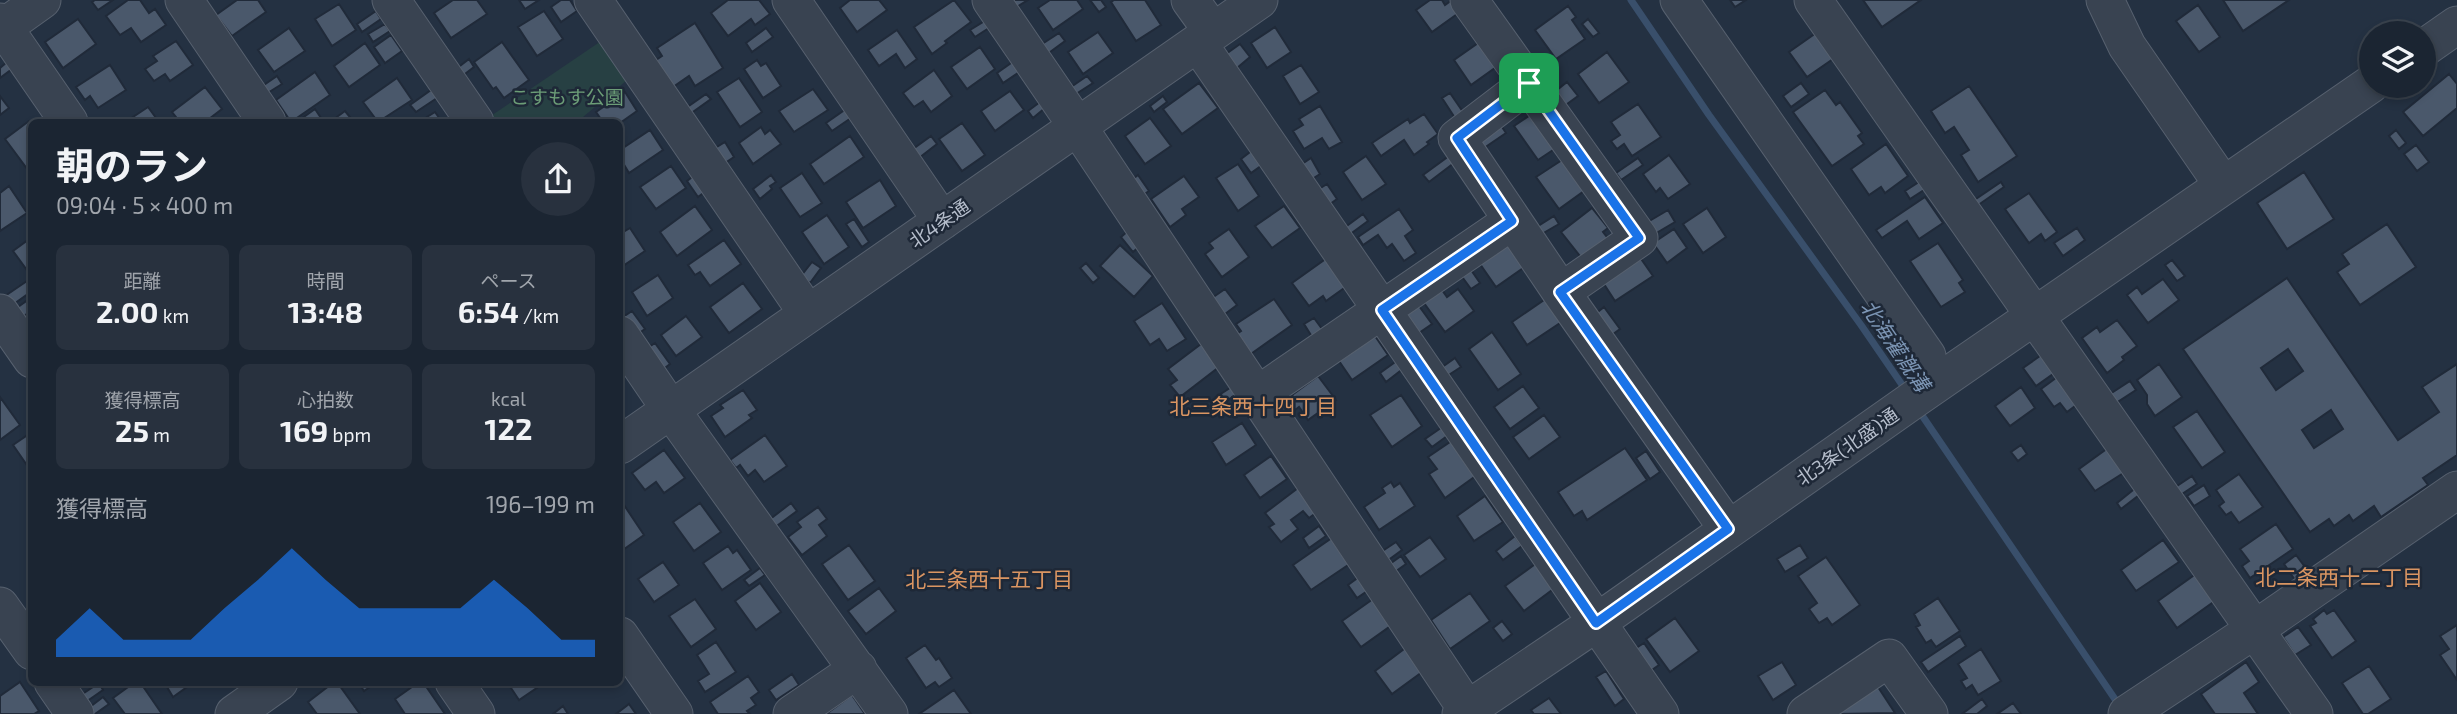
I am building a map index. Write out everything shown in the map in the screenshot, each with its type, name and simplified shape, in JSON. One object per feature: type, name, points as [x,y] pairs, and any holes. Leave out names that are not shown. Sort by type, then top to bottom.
[{"type":"street","points":[[42,0],[1,26],[67,119]]},
{"type":"street","points":[[184,0],[265,119]]},
{"type":"street","points":[[391,0],[472,119]]},
{"type":"street","points":[[593,0],[808,314]]},
{"type":"street","points":[[791,0],[942,221]]},
{"type":"street","points":[[991,0],[1466,713]]},
{"type":"street","points":[[1190,0],[1205,37],[1382,310],[1660,714]]},
{"type":"street","name":"北4条通","points":[[623,443],[1258,0]]},
{"type":"street","points":[[1469,0],[1639,238],[1560,292]]},
{"type":"street","points":[[1679,0],[1927,356]]},
{"type":"street","points":[[1813,0],[2314,714]]},
{"type":"street","points":[[2105,0],[2127,46],[2223,185]]},
{"type":"street","points":[[2436,40],[2457,25]]},
{"type":"street","points":[[1529,83],[1457,138],[1560,292],[1728,529]]},
{"type":"street","name":"北3条(北盛)通","points":[[1466,713],[1908,403],[2359,92]]},
{"type":"street","points":[[1256,396],[1512,221]]},
{"type":"street","points":[[0,313],[28,353]]},
{"type":"street","points":[[623,339],[889,714]]},
{"type":"street","points":[[2133,710],[2457,490]]},
{"type":"street","points":[[0,606],[28,646]]},
{"type":"street","points":[[623,640],[674,714]]},
{"type":"street","points":[[1806,714],[1889,658],[1929,714]]},
{"type":"street","points":[[792,714],[858,669]]},
{"type":"street","points":[[56,686],[75,714]]},
{"type":"street","points":[[457,686],[476,714]]},
{"type":"street","points":[[234,714],[269,693]]},
{"type":"green space","name":"こすもす公園","points":[[613,33],[639,70],[581,119],[486,119]]},
{"type":"building","points":[[113,0],[98,10],[92,2]]},
{"type":"building","points":[[128,0],[140,0],[149,13],[155,9],[166,25],[141,42],[131,28],[120,35],[106,16]]},
{"type":"building","points":[[237,0],[258,0],[266,12],[232,36],[216,15]]},
{"type":"building","points":[[453,0],[477,0],[487,14],[451,38],[434,13]]},
{"type":"building","points":[[519,0],[539,0],[525,9]]},
{"type":"building","points":[[561,0],[570,0],[577,11],[561,22],[551,7]]},
{"type":"building","points":[[728,0],[759,0],[770,14],[755,25],[751,19],[728,36],[711,13]]},
{"type":"building","points":[[850,0],[879,0],[887,10],[857,32],[840,8]]},
{"type":"building","points":[[954,0],[971,22],[932,54],[914,27]]},
{"type":"building","points":[[1012,0],[1028,0],[1015,8]]},
{"type":"building","points":[[1050,0],[1077,0],[1083,9],[1053,30],[1038,8]]},
{"type":"building","points":[[1090,0],[1101,0],[1106,7],[1099,12]]},
{"type":"building","points":[[1145,0],[1161,25],[1136,41],[1111,2]]},
{"type":"building","points":[[1430,0],[1442,0],[1445,5],[1452,0],[1460,12],[1432,32],[1416,10]]},
{"type":"building","points":[[1730,0],[1746,0],[1735,7]]},
{"type":"building","points":[[1863,0],[1921,0],[1882,27]]},
{"type":"building","points":[[2223,0],[2289,0],[2243,31]]},
{"type":"building","points":[[339,4],[356,30],[332,46],[315,19]]},
{"type":"building","points":[[2198,5],[2220,37],[2199,52],[2176,21]]},
{"type":"building","points":[[1568,6],[1576,17],[1572,20],[1585,39],[1556,59],[1535,30]]},
{"type":"building","points":[[376,11],[381,19],[362,32],[357,24]]},
{"type":"building","points":[[544,11],[563,39],[537,56],[518,27]]},
{"type":"building","points":[[78,19],[96,44],[63,68],[45,42]]},
{"type":"building","points":[[988,19],[992,26],[975,37],[970,30]]},
{"type":"building","points":[[1588,19],[1599,33],[1593,37],[1582,24]]},
{"type":"building","points":[[695,23],[723,68],[695,86],[689,76],[673,87],[656,60],[662,56],[657,48]]},
{"type":"building","points":[[385,24],[390,31],[373,42],[368,34]]},
{"type":"building","points":[[1275,27],[1291,52],[1267,68],[1251,43]]},
{"type":"building","points":[[289,28],[305,51],[274,72],[258,50]]},
{"type":"building","points":[[766,28],[773,37],[752,52],[746,43]]},
{"type":"building","points":[[897,30],[917,59],[905,68],[896,54],[879,66],[868,50]]},
{"type":"building","points":[[1098,32],[1113,53],[1083,74],[1068,52]]},
{"type":"building","points":[[1059,33],[1065,41],[1046,55],[1039,46]]},
{"type":"building","points":[[1816,33],[1833,59],[1807,77],[1789,52]]},
{"type":"building","points":[[391,35],[402,51],[385,63],[374,47]]},
{"type":"building","points":[[176,41],[193,65],[170,81],[165,74],[154,81],[145,69],[157,61],[153,56]]},
{"type":"building","points":[[1481,41],[1499,65],[1471,85],[1454,60]]},
{"type":"building","points":[[502,42],[529,80],[504,98],[496,87],[493,89],[474,62]]},
{"type":"building","points":[[365,43],[380,65],[349,87],[334,66]]},
{"type":"building","points":[[1240,44],[1250,57],[1237,68],[1226,54]]},
{"type":"building","points":[[980,47],[995,69],[967,89],[951,67]]},
{"type":"building","points":[[1607,52],[1629,82],[1599,103],[1578,74]]},
{"type":"building","points":[[469,59],[474,67],[461,77],[456,69]]},
{"type":"building","points":[[757,60],[761,66],[766,63],[781,86],[763,98],[744,69]]},
{"type":"building","points":[[1014,61],[1021,71],[1003,83],[997,73]]},
{"type":"building","points":[[7,62],[12,69],[0,78],[0,68]]},
{"type":"building","points":[[110,65],[126,90],[98,108],[90,96],[85,100],[76,87]]},
{"type":"building","points":[[1301,65],[1319,92],[1300,104],[1283,76]]},
{"type":"building","points":[[934,70],[952,96],[931,112],[923,101],[914,107],[903,93]]},
{"type":"building","points":[[315,72],[330,95],[295,119],[289,119],[276,100]]},
{"type":"building","points":[[2449,74],[2457,84],[2457,108],[2423,136],[2403,112],[2420,98],[2436,98],[2436,85]]},
{"type":"building","points":[[277,76],[282,84],[266,94],[261,87]]},
{"type":"building","points":[[1087,76],[1093,83],[1076,94],[1071,87]]},
{"type":"building","points":[[397,78],[412,100],[383,119],[376,119],[363,102]]},
{"type":"building","points":[[739,78],[762,112],[740,127],[717,92]]},
{"type":"building","points":[[1567,82],[1578,96],[1563,107],[1552,94]]},
{"type":"building","points":[[1199,83],[1218,108],[1182,134],[1163,109]]},
{"type":"building","points":[[1801,83],[1809,94],[1791,107],[1783,96]]},
{"type":"building","points":[[1969,86],[2017,156],[1978,182],[1961,155],[1969,150],[1954,127],[1945,133],[1931,111]]},
{"type":"building","points":[[205,87],[222,109],[209,119],[178,119],[172,112]]},
{"type":"building","points":[[813,89],[828,110],[794,132],[779,111]]},
{"type":"building","points":[[431,90],[437,98],[416,112],[410,105]]},
{"type":"building","points":[[1825,90],[1836,105],[1840,102],[1862,133],[1858,136],[1864,144],[1832,166],[1793,112]]},
{"type":"building","points":[[1010,91],[1024,110],[995,131],[981,111]]},
{"type":"building","points":[[625,92],[637,111],[623,121],[601,119],[596,112]]},
{"type":"building","points":[[1450,93],[1463,112],[1455,118],[1442,98]]},
{"type":"building","points":[[706,94],[711,99],[690,114],[686,108]]},
{"type":"building","points":[[0,96],[9,108],[0,115]]},
{"type":"building","points":[[1163,96],[1167,102],[1154,112],[1150,106]]},
{"type":"building","points":[[1040,102],[1045,108],[1033,118],[1028,111]]},
{"type":"building","points":[[1638,104],[1661,137],[1632,156],[1624,144],[1617,149],[1611,141],[1620,135],[1611,122]]},
{"type":"building","points":[[1320,106],[1342,142],[1329,149],[1322,138],[1304,149],[1293,131],[1303,125],[1299,119]]},
{"type":"building","points":[[148,107],[157,119],[130,119]]},
{"type":"building","points":[[315,109],[321,118],[319,119],[301,119]]},
{"type":"building","points":[[846,109],[851,118],[832,131],[826,123]]},
{"type":"building","points":[[345,111],[352,119],[334,119]]},
{"type":"building","points":[[1536,111],[1559,146],[1538,160],[1514,126]]},
{"type":"building","points":[[435,112],[440,119],[424,119]]},
{"type":"building","points":[[1424,114],[1438,134],[1427,142],[1429,144],[1414,155],[1404,140],[1381,156],[1372,143],[1408,119],[1410,123]]},
{"type":"building","points":[[1150,118],[1171,146],[1145,164],[1125,136]]},
{"type":"building","points":[[28,122],[28,170],[5,139]]},
{"type":"building","points":[[962,123],[985,155],[962,171],[939,139]]},
{"type":"building","points":[[1500,124],[1506,133],[1484,148],[1478,139]]},
{"type":"building","points":[[761,127],[765,134],[770,130],[781,144],[753,164],[739,143]]},
{"type":"building","points":[[650,130],[663,150],[629,173],[623,163],[623,148]]},
{"type":"building","points":[[2396,130],[2406,143],[2399,149],[2389,136]]},
{"type":"building","points":[[850,136],[864,157],[824,184],[810,164]]},
{"type":"building","points":[[931,136],[937,144],[919,158],[913,149]]},
{"type":"building","points":[[725,142],[734,157],[722,165],[712,150]]},
{"type":"building","points":[[1886,144],[1908,176],[1885,193],[1881,187],[1869,195],[1851,169]]},
{"type":"building","points":[[2416,145],[2429,162],[2417,171],[2404,154]]},
{"type":"building","points":[[1254,149],[1265,163],[1251,173],[1241,159]]},
{"type":"building","points":[[1669,155],[1690,184],[1668,199],[1660,188],[1656,192],[1643,174]]},
{"type":"building","points":[[1366,156],[1386,184],[1362,200],[1343,172]]},
{"type":"building","points":[[1449,156],[1454,163],[1429,182],[1423,175]]},
{"type":"building","points":[[1311,158],[1320,174],[1306,183],[1296,168]]},
{"type":"building","points":[[1638,158],[1643,165],[1621,180],[1616,173]]},
{"type":"building","points":[[1562,160],[1584,191],[1559,209],[1536,177]]},
{"type":"building","points":[[1238,164],[1259,196],[1238,211],[1216,178]]},
{"type":"building","points":[[671,166],[686,188],[656,209],[640,187]]},
{"type":"building","points":[[2304,172],[2334,219],[2287,249],[2257,203]]},
{"type":"building","points":[[802,173],[822,203],[800,217],[780,188]]},
{"type":"building","points":[[695,175],[706,191],[698,197],[687,181]]},
{"type":"building","points":[[771,175],[776,182],[760,199],[753,189]]},
{"type":"building","points":[[1138,175],[1149,191],[1140,197],[1129,182]]},
{"type":"building","points":[[1184,176],[1199,197],[1182,209],[1186,215],[1170,227],[1151,199]]},
{"type":"building","points":[[880,180],[896,206],[863,228],[846,202]]},
{"type":"building","points":[[1922,180],[1927,188],[1910,199],[1905,191]]},
{"type":"building","points":[[2001,182],[2004,187],[1974,208],[1970,203]]},
{"type":"building","points":[[1327,184],[1337,199],[1322,210],[1311,194]]},
{"type":"building","points":[[9,186],[27,213],[0,231],[0,193]]},
{"type":"building","points":[[2029,193],[2057,232],[2045,241],[2041,234],[2029,243],[2005,209]]},
{"type":"building","points":[[1925,197],[1943,223],[1919,239],[1907,221],[1882,238],[1876,230]]},
{"type":"building","points":[[695,206],[712,230],[677,256],[660,232]]},
{"type":"building","points":[[1284,206],[1300,228],[1272,248],[1255,226]]},
{"type":"building","points":[[1592,208],[1608,228],[1603,232],[1613,245],[1587,265],[1561,232]]},
{"type":"building","points":[[1707,208],[1726,237],[1703,253],[1683,224]]},
{"type":"building","points":[[1399,209],[1413,230],[1405,236],[1416,253],[1404,261],[1392,244],[1387,248],[1378,235],[1363,245],[1358,237]]},
{"type":"building","points":[[1668,210],[1675,222],[1653,235],[1646,223]]},
{"type":"building","points":[[1363,214],[1368,221],[1349,235],[1344,228]]},
{"type":"building","points":[[827,215],[849,247],[824,264],[802,232]]},
{"type":"building","points":[[1554,216],[1559,224],[1540,235],[1535,228]]},
{"type":"building","points":[[854,219],[869,242],[862,247],[846,224]]},
{"type":"building","points":[[2387,224],[2416,267],[2360,305],[2337,272],[2349,264],[2342,254]]},
{"type":"building","points":[[630,228],[645,251],[623,266],[623,232]]},
{"type":"building","points":[[2077,228],[2085,240],[2063,256],[2054,243]]},
{"type":"building","points":[[1229,229],[1249,257],[1222,277],[1205,254],[1213,248],[1209,243]]},
{"type":"building","points":[[1674,229],[1687,248],[1667,263],[1653,243]]},
{"type":"building","points":[[1129,230],[1141,245],[1133,252],[1121,237]]},
{"type":"building","points":[[28,240],[28,272],[13,251]]},
{"type":"building","points":[[724,240],[741,264],[710,286],[700,272],[695,275],[688,265]]},
{"type":"building","points":[[1510,243],[1526,266],[1496,287],[1480,264]]},
{"type":"building","points":[[1938,243],[1963,280],[1959,283],[1965,292],[1941,307],[1910,261]]},
{"type":"building","points":[[1120,245],[1153,276],[1134,297],[1100,266]]},
{"type":"building","points":[[1637,253],[1653,276],[1615,301],[1600,278]]},
{"type":"building","points":[[1327,258],[1347,286],[1326,301],[1323,296],[1309,306],[1292,283]]},
{"type":"building","points":[[2172,260],[2185,276],[2177,281],[2165,265]]},
{"type":"building","points":[[812,262],[821,268],[810,283],[801,276]]},
{"type":"building","points":[[1086,263],[1099,278],[1093,283],[1080,268]]},
{"type":"building","points":[[1469,267],[1480,283],[1471,289],[1460,274]]},
{"type":"building","points":[[658,275],[673,298],[647,316],[632,292]]},
{"type":"building","points":[[2287,278],[2398,440],[2439,412],[2422,387],[2457,364],[2457,455],[2423,478],[2428,485],[2381,517],[2374,506],[2353,521],[2349,515],[2334,526],[2329,519],[2310,532],[2183,349]],"holes":[[[2288,349],[2303,371],[2276,390],[2261,368]],[[2331,410],[2343,429],[2314,448],[2302,430]]]},
{"type":"building","points":[[2163,279],[2179,300],[2148,323],[2127,295],[2137,287],[2142,294]]},
{"type":"building","points":[[28,282],[28,294],[11,306],[5,296]]},
{"type":"building","points":[[743,283],[762,309],[729,333],[710,307]]},
{"type":"building","points":[[1225,289],[1237,305],[1221,317],[1209,300]]},
{"type":"building","points":[[1458,289],[1474,311],[1445,332],[1424,303],[1442,290],[1447,297]]},
{"type":"building","points":[[1547,298],[1563,321],[1527,345],[1512,322]]},
{"type":"building","points":[[1274,299],[1292,325],[1248,356],[1234,336],[1241,331],[1236,324]]},
{"type":"building","points":[[28,300],[28,313],[24,316],[18,307]]},
{"type":"building","points":[[1162,303],[1186,339],[1167,351],[1159,339],[1150,345],[1134,321]]},
{"type":"building","points":[[1419,306],[1432,324],[1416,335],[1403,317]]},
{"type":"building","points":[[1604,307],[1620,329],[1609,337],[1594,315]]},
{"type":"building","points":[[632,311],[645,329],[636,335],[623,317]]},
{"type":"building","points":[[686,316],[702,337],[676,356],[661,335]]},
{"type":"building","points":[[1314,318],[1325,333],[1314,340],[1304,324]]},
{"type":"building","points":[[2117,320],[2137,346],[2107,373],[2082,338],[2097,327],[2100,332]]},
{"type":"building","points":[[1492,332],[1521,374],[1498,390],[1469,349]]},
{"type":"building","points":[[1375,336],[1388,355],[1352,380],[1339,361]]},
{"type":"building","points":[[655,343],[670,364],[661,371],[646,349]]},
{"type":"building","points":[[1201,344],[1219,367],[1180,397],[1170,385],[1177,380],[1168,369]]},
{"type":"building","points":[[2047,351],[2060,369],[2036,386],[2023,368]]},
{"type":"building","points":[[1455,358],[1461,367],[1444,378],[1438,370]]},
{"type":"building","points":[[1398,360],[1404,368],[1386,382],[1380,373]]},
{"type":"building","points":[[2159,364],[2182,397],[2155,416],[2147,404],[2147,395],[2137,380]]},
{"type":"building","points":[[2064,372],[2079,403],[2067,412],[2060,403],[2054,407],[2041,389]]},
{"type":"building","points":[[1318,376],[1336,400],[1308,420],[1299,407],[1295,410],[1289,403],[1295,399],[1292,395]]},
{"type":"building","points":[[2130,381],[2136,390],[2116,403],[2110,394]]},
{"type":"building","points":[[1233,386],[1238,393],[1221,405],[1216,397]]},
{"type":"building","points":[[1523,386],[1539,408],[1510,429],[1494,407]]},
{"type":"building","points":[[2021,387],[2035,408],[2010,426],[1995,406]]},
{"type":"building","points":[[743,390],[757,410],[749,415],[752,418],[725,437],[711,416],[723,408],[720,405]]},
{"type":"building","points":[[1401,395],[1422,426],[1392,447],[1370,415]]},
{"type":"building","points":[[0,397],[20,425],[0,440]]},
{"type":"building","points":[[2197,411],[2225,452],[2202,468],[2173,427]]},
{"type":"building","points":[[1544,415],[1560,437],[1529,459],[1513,437]]},
{"type":"building","points":[[1242,423],[1256,445],[1226,465],[1212,442]]},
{"type":"building","points":[[1448,423],[1454,431],[1432,447],[1425,439]]},
{"type":"building","points":[[28,435],[28,467],[13,445]]},
{"type":"building","points":[[765,435],[787,466],[764,482],[755,470],[748,476],[740,465],[736,468],[730,460]]},
{"type":"building","points":[[1453,440],[1477,475],[1445,498],[1429,474],[1437,469],[1428,457]]},
{"type":"building","points":[[2021,445],[2027,454],[2018,461],[2011,452]]},
{"type":"building","points":[[1625,448],[1647,480],[1587,520],[1582,511],[1574,516],[1558,492]]},
{"type":"building","points":[[2108,448],[2125,472],[2095,491],[2079,469]]},
{"type":"building","points":[[664,450],[685,478],[664,493],[656,482],[645,490],[632,473]]},
{"type":"building","points":[[1646,451],[1660,472],[1650,479],[1636,458]]},
{"type":"building","points":[[1271,456],[1287,479],[1260,498],[1244,475]]},
{"type":"building","points":[[2239,474],[2263,507],[2239,523],[2231,512],[2226,515],[2219,506],[2224,502],[2216,490]]},
{"type":"building","points":[[2192,476],[2197,484],[2179,496],[2174,488]]},
{"type":"building","points":[[1391,482],[1394,487],[1400,483],[1415,506],[1379,530],[1364,507],[1385,493],[1382,488]]},
{"type":"building","points":[[1302,485],[1320,510],[1309,518],[1303,511],[1291,520],[1298,529],[1281,542],[1269,527],[1274,524],[1265,513]]},
{"type":"building","points":[[2204,485],[2210,496],[2194,506],[2187,496]]},
{"type":"building","points":[[2138,486],[2143,492],[2121,509],[2117,503]]},
{"type":"building","points":[[1485,496],[1503,522],[1474,541],[1457,516]]},
{"type":"building","points":[[700,503],[721,532],[694,551],[673,522]]},
{"type":"building","points":[[791,503],[797,511],[774,528],[769,520]]},
{"type":"building","points":[[623,504],[644,535],[623,550]]},
{"type":"building","points":[[818,507],[827,519],[819,525],[827,536],[802,555],[788,537],[801,527],[797,522]]},
{"type":"building","points":[[2276,524],[2293,549],[2250,578],[2242,566],[2249,561],[2240,549]]},
{"type":"building","points":[[1319,526],[1326,536],[1309,548],[1303,538]]},
{"type":"building","points":[[1339,533],[1357,559],[1311,590],[1293,565]]},
{"type":"building","points":[[1515,536],[1522,546],[1503,560],[1496,551]]},
{"type":"building","points":[[1430,537],[1446,559],[1420,577],[1404,555]]},
{"type":"building","points":[[2163,540],[2179,562],[2136,591],[2121,570]]},
{"type":"building","points":[[1396,542],[1402,550],[1387,561],[1381,552]]},
{"type":"building","points":[[849,545],[875,581],[848,600],[822,564]]},
{"type":"building","points":[[1800,545],[1808,558],[1785,572],[1777,559]]},
{"type":"building","points":[[728,546],[733,553],[737,550],[751,570],[722,590],[703,563]]},
{"type":"building","points":[[2296,555],[2308,571],[2295,580],[2284,564]]},
{"type":"building","points":[[1401,556],[1406,564],[1392,574],[1387,566]]},
{"type":"building","points":[[1826,557],[1860,605],[1832,625],[1827,618],[1819,623],[1809,609],[1817,603],[1798,576]]},
{"type":"building","points":[[663,562],[679,585],[654,602],[638,579]]},
{"type":"building","points":[[1538,562],[1556,587],[1524,611],[1505,586]]},
{"type":"building","points":[[760,568],[765,575],[749,586],[744,580]]},
{"type":"building","points":[[1367,571],[1376,585],[1357,598],[1348,585]]},
{"type":"building","points":[[2200,571],[2219,598],[2177,628],[2158,601]]},
{"type":"building","points":[[760,583],[781,612],[756,630],[735,601]]},
{"type":"building","points":[[879,588],[896,611],[866,634],[848,611]]},
{"type":"building","points":[[1470,593],[1490,621],[1450,649],[1431,620]]},
{"type":"building","points":[[1938,598],[1960,631],[1936,647],[1931,640],[1926,643],[1916,627],[1920,625],[1914,614]]},
{"type":"building","points":[[695,599],[716,629],[691,647],[669,616]]},
{"type":"building","points":[[1373,599],[1396,622],[1361,647],[1342,621]]},
{"type":"building","points":[[2324,610],[2327,614],[2334,610],[2356,641],[2332,658],[2310,626],[2316,623],[2313,619]]},
{"type":"building","points":[[1675,618],[1699,651],[1670,672],[1646,639]]},
{"type":"building","points":[[1502,621],[1512,634],[1503,641],[1493,628]]},
{"type":"building","points":[[2457,625],[2457,680],[2440,655],[2449,649],[2440,636]]},
{"type":"building","points":[[2298,627],[2311,645],[2295,655],[2283,637]]},
{"type":"building","points":[[1960,636],[1966,646],[1928,672],[1921,662]]},
{"type":"building","points":[[716,642],[736,672],[705,692],[698,681],[709,674],[697,655]]},
{"type":"building","points":[[1412,643],[1429,667],[1392,694],[1375,671]]},
{"type":"building","points":[[1644,643],[1659,665],[1649,672],[1633,650]]},
{"type":"building","points":[[925,645],[936,660],[939,658],[952,678],[939,687],[935,682],[926,688],[906,658]]},
{"type":"building","points":[[1981,649],[2001,681],[1978,695],[1972,685],[1966,689],[1961,681],[1967,678],[1958,664]]},
{"type":"building","points":[[1782,662],[1796,685],[1773,700],[1758,676]]},
{"type":"building","points":[[2246,662],[2259,682],[2244,693],[2258,714],[2215,714],[2201,694]]},
{"type":"building","points":[[2369,666],[2391,699],[2368,714],[2363,714],[2342,683]]},
{"type":"building","points":[[1606,671],[1624,699],[1615,706],[1596,677]]},
{"type":"building","points":[[792,674],[799,685],[776,700],[769,690]]},
{"type":"building","points":[[748,676],[759,692],[751,698],[756,705],[747,711],[750,714],[718,714],[710,702]]},
{"type":"building","points":[[20,682],[39,711],[34,714],[0,714],[0,696]]},
{"type":"building","points":[[94,686],[101,686],[103,690],[83,704],[78,697]]},
{"type":"building","points":[[130,686],[143,686],[162,714],[125,714],[113,698]]},
{"type":"building","points":[[166,686],[188,686],[173,697]]},
{"type":"building","points":[[329,686],[340,686],[360,714],[317,714],[308,702]]},
{"type":"building","points":[[413,686],[426,686],[445,714],[405,714],[395,699]]},
{"type":"building","points":[[510,686],[540,686],[519,700]]},
{"type":"building","points":[[1878,687],[1895,713],[1836,714]]},
{"type":"building","points":[[954,690],[971,714],[919,714]]},
{"type":"building","points":[[852,695],[865,714],[826,714]]},
{"type":"building","points":[[103,697],[109,704],[95,714],[89,714],[86,710]]},
{"type":"building","points":[[1549,698],[1561,714],[1534,714],[1531,710]]},
{"type":"building","points":[[1982,699],[1987,706],[1977,714],[1962,714]]},
{"type":"building","points":[[2013,703],[2021,714],[1997,714]]},
{"type":"building","points":[[629,704],[636,714],[616,714]]},
{"type":"building","points":[[563,706],[568,714],[553,714]]},
{"type":"waterway","name":"北海灌漑溝","points":[[1631,0],[1709,115],[1907,392]]},
{"type":"waterway","name":"北海灌漑溝","points":[[1917,408],[2121,708]]},
{"type":"district","name":"北三条西十四丁目","points":[[1253,405]]},
{"type":"district","name":"北二条西十二丁目","points":[[2339,576]]},
{"type":"district","name":"北三条西十五丁目","points":[[989,578]]},
{"type":"route","points":[[1529,83],[1639,238],[1560,292],[1728,529],[1596,623],[1382,310],[1512,221],[1457,138],[1529,83]]}]
